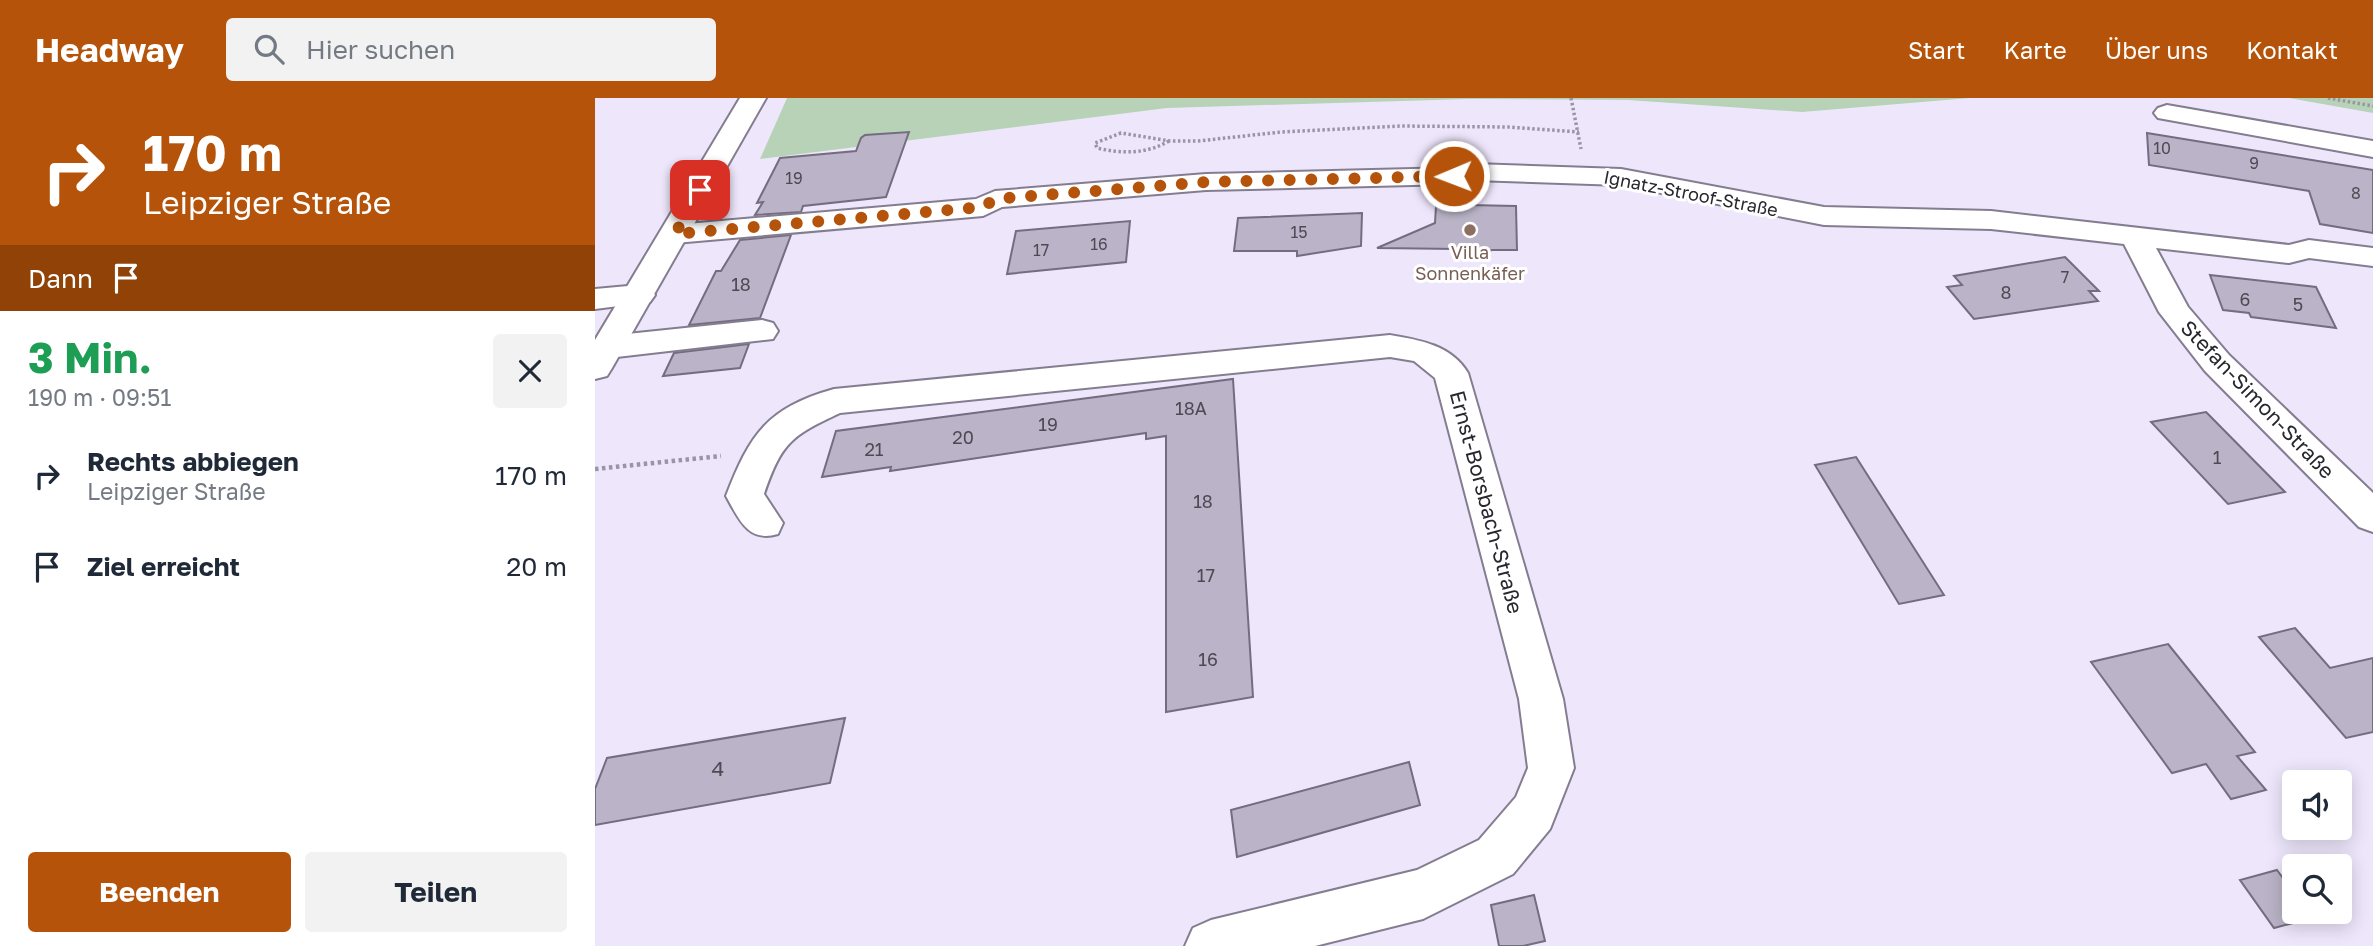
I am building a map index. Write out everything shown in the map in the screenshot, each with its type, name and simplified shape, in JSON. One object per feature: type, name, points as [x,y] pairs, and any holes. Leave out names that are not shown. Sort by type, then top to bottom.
[{"type":"street","points":[[602,357],[753,98]]},
{"type":"street","points":[[2167,113],[2373,149]]},
{"type":"street","name":"Ignatz-Stroof-Straße","points":[[675,234],[983,207],[995,199],[1206,182],[1454,176],[1474,172],[1621,177],[1824,216],[1991,220],[2290,254],[2309,249],[2373,257]]},
{"type":"street","name":"Stefan-Simon-Straße","points":[[2135,236],[2175,312],[2217,363],[2373,517]]},
{"type":"street","points":[[595,299],[639,295]]},
{"type":"street","points":[[602,357],[762,331]]},
{"type":"street","name":"Ernst-Borsbach-Straße","points":[[764,523],[745,496],[761,451],[769,438],[788,422],[834,401],[1390,346],[1424,352],[1451,373],[1541,699],[1551,768],[1533,813],[1496,857],[1423,894],[1211,946]]},
{"type":"path","points":[[1571,98],[1579,132],[1584,174]]},
{"type":"path","points":[[2328,98],[2373,106]]},
{"type":"path","points":[[1169,141],[1162,146],[1132,152],[1111,152],[1097,148],[1095,143],[1115,133],[1132,131],[1169,141],[1202,141],[1270,132],[1344,128],[1519,126],[1579,132]]},
{"type":"path","points":[[595,469],[761,451]]},
{"type":"green space","points":[[787,98],[1970,98],[1802,112],[1628,100],[1468,99],[1167,108],[760,159]]},
{"type":"green space","points":[[2289,98],[2373,98],[2373,113]]},
{"type":"building","points":[[909,132],[886,197],[803,206],[801,212],[755,215],[763,202],[757,203],[780,158],[856,151],[865,135]]},
{"type":"building","points":[[2147,133],[2373,170],[2373,233],[2320,224],[2309,191],[2149,165]]},
{"type":"building","name":"Villa Sonnenkäfer","points":[[1436,206],[1516,206],[1517,250],[1469,254],[1458,249],[1377,248],[1435,223]]},
{"type":"building","points":[[1362,213],[1361,246],[1297,256],[1297,251],[1234,251],[1238,218]]},
{"type":"building","points":[[1130,221],[1126,262],[1007,274],[1016,231]]},
{"type":"building","points":[[791,235],[760,318],[689,325],[716,271],[721,271],[740,240]]},
{"type":"building","points":[[2065,257],[2099,291],[2089,291],[2098,301],[1974,319],[1947,287],[1962,285],[1954,276]]},
{"type":"building","points":[[2210,275],[2316,287],[2336,328],[2251,317],[2249,313],[2223,310]]},
{"type":"building","points":[[749,344],[740,368],[663,376],[674,353]]},
{"type":"building","points":[[1233,379],[1253,697],[1166,712],[1166,436],[1146,439],[1146,433],[890,471],[891,467],[822,477],[836,431]]},
{"type":"building","points":[[2206,412],[2285,492],[2228,504],[2151,422]]},
{"type":"building","points":[[1856,457],[1944,595],[1899,604],[1815,465]]},
{"type":"building","points":[[2295,628],[2330,668],[2373,658],[2373,732],[2346,738],[2259,637]]},
{"type":"building","points":[[2168,644],[2255,752],[2237,756],[2266,790],[2231,799],[2206,764],[2172,773],[2091,662]]},
{"type":"building","points":[[845,718],[830,783],[595,825],[595,789],[607,758]]},
{"type":"building","points":[[1409,762],[1420,805],[1237,857],[1231,810]]},
{"type":"building","points":[[2277,870],[2282,877],[2282,924],[2289,924],[2274,928],[2240,880]]},
{"type":"building","points":[[1534,895],[1545,941],[1523,946],[1499,946],[1491,905]]},
{"type":"place","name":"Villa Sonnenkäfer","points":[[1470,230]]},
{"type":"route","points":[[700,190],[675,234],[866,219],[983,207],[995,199],[1206,182],[1454,176]]}]
